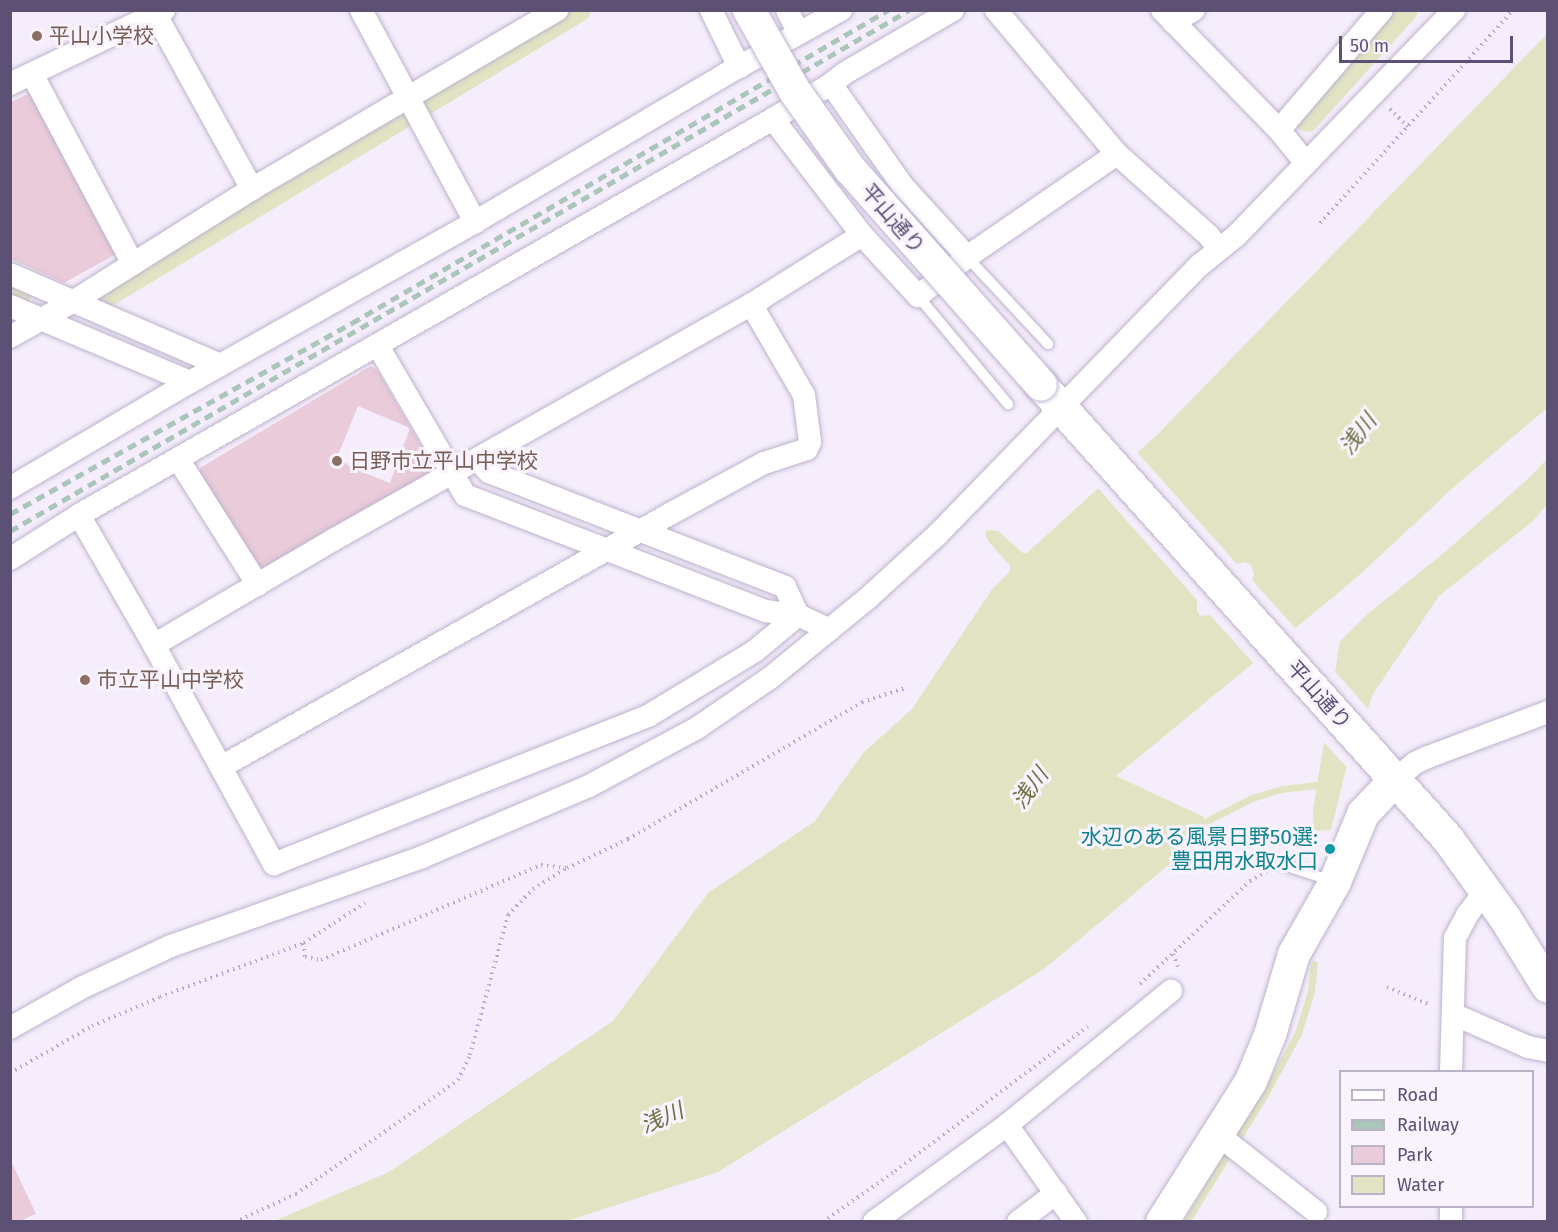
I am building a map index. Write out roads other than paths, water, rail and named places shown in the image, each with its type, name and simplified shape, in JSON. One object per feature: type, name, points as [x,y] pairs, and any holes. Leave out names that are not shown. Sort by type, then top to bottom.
[{"type":"main road","name":"平山通り","points":[[747,10],[788,81],[850,169],[1448,839],[1548,987]]},
{"type":"main road","points":[[1162,1221],[1220,1137],[1251,1081],[1270,1035],[1294,954],[1323,898],[1335,882],[1363,814],[1396,779]]},
{"type":"street","points":[[361,10],[475,222]]},
{"type":"street","points":[[10,337],[74,301],[252,189],[557,10]]},
{"type":"street","points":[[711,10],[739,67]]},
{"type":"street","points":[[788,10],[798,32]]},
{"type":"street","points":[[10,488],[190,382],[475,222],[798,32],[841,10]]},
{"type":"street","points":[[10,559],[78,515],[773,119],[831,84],[845,72],[953,10]]},
{"type":"street","points":[[996,10],[1117,154],[1209,236],[1219,249]]},
{"type":"street","points":[[1168,16],[1194,10]]},
{"type":"street","points":[[1279,129],[1382,10]]},
{"type":"street","points":[[10,1028],[82,987],[171,946],[422,857],[589,786],[697,728],[770,678],[914,558],[1067,413],[1200,265],[1236,236],[1454,10]]},
{"type":"street","points":[[10,84],[160,13],[252,189]]},
{"type":"street","points":[[1168,16],[1279,129],[1306,163]]},
{"type":"street","points":[[32,74],[133,264]]},
{"type":"street","points":[[831,84],[902,185],[967,257]]},
{"type":"street","points":[[773,119],[862,235],[918,296],[967,257],[1117,154]]},
{"type":"street","points":[[154,645],[751,304],[862,235]]},
{"type":"street","points":[[10,274],[220,365]]},
{"type":"street","points":[[221,767],[764,463],[807,449],[810,442],[804,395],[751,304]]},
{"type":"street","points":[[10,306],[190,382]]},
{"type":"street","points":[[378,346],[465,495],[765,611],[798,615],[830,630]]},
{"type":"street","points":[[178,459],[258,585]]},
{"type":"street","points":[[477,459],[489,472],[785,587],[798,615]]},
{"type":"street","points":[[78,515],[154,645],[274,864],[648,716],[755,651],[798,615]]},
{"type":"street","points":[[1396,779],[1428,757],[1548,712]]},
{"type":"street","points":[[1452,1070],[1455,938],[1467,915],[1485,891]]},
{"type":"street","points":[[874,1221],[1007,1125],[1171,991]]},
{"type":"street","points":[[1453,1014],[1528,1047],[1548,1051]]},
{"type":"street","points":[[1007,1125],[1076,1221]]},
{"type":"street","points":[[1220,1137],[1316,1212]]},
{"type":"street","points":[[1018,1221],[1056,1192]]},
{"type":"lane","points":[[747,10],[761,43]]},
{"type":"lane","points":[[806,114],[847,172],[937,280]]},
{"type":"lane","points":[[967,257],[1048,344]]},
{"type":"lane","points":[[918,296],[1008,404]]},
{"type":"lane","points":[[1281,864],[1335,882]]},
{"type":"water","name":"浅川","points":[[1547,34],[1547,408],[1454,487],[1355,579],[1116,776],[1204,817],[1202,837],[1044,969],[718,1172],[567,1221],[272,1222],[389,1172],[613,1021],[708,893],[815,821],[863,753],[912,709],[993,588],[1010,571],[1010,566],[988,541],[985,533],[987,530],[998,531],[1023,553],[1027,553],[1159,433]]},
{"type":"water","points":[[1547,459],[1547,504],[1533,521],[1439,596],[1373,694],[1345,773],[1331,830],[1314,831],[1313,811],[1340,641],[1370,612],[1445,552],[1530,477]]},
{"type":"waterway","points":[[104,297],[579,10]]},
{"type":"waterway","points":[[1307,120],[1406,10]]},
{"type":"waterway","points":[[10,290],[19,294]]},
{"type":"waterway","points":[[1195,827],[1252,798],[1281,789],[1326,784]]},
{"type":"waterway","points":[[1186,1222],[1264,1096],[1298,1033],[1311,991],[1314,964]]},
{"type":"railway","points":[[10,514],[352,323],[888,10]]},
{"type":"railway","points":[[10,531],[909,10]]},
{"type":"place","name":"平山小学校","points":[[37,36]]},
{"type":"place","name":"日野市立平山中学校","points":[[337,461]]},
{"type":"place","name":"市立平山中学校","points":[[85,680]]},
{"type":"place","name":"水辺のある風景日野50選: 豊田用水取水口","points":[[1330,849]]}]
